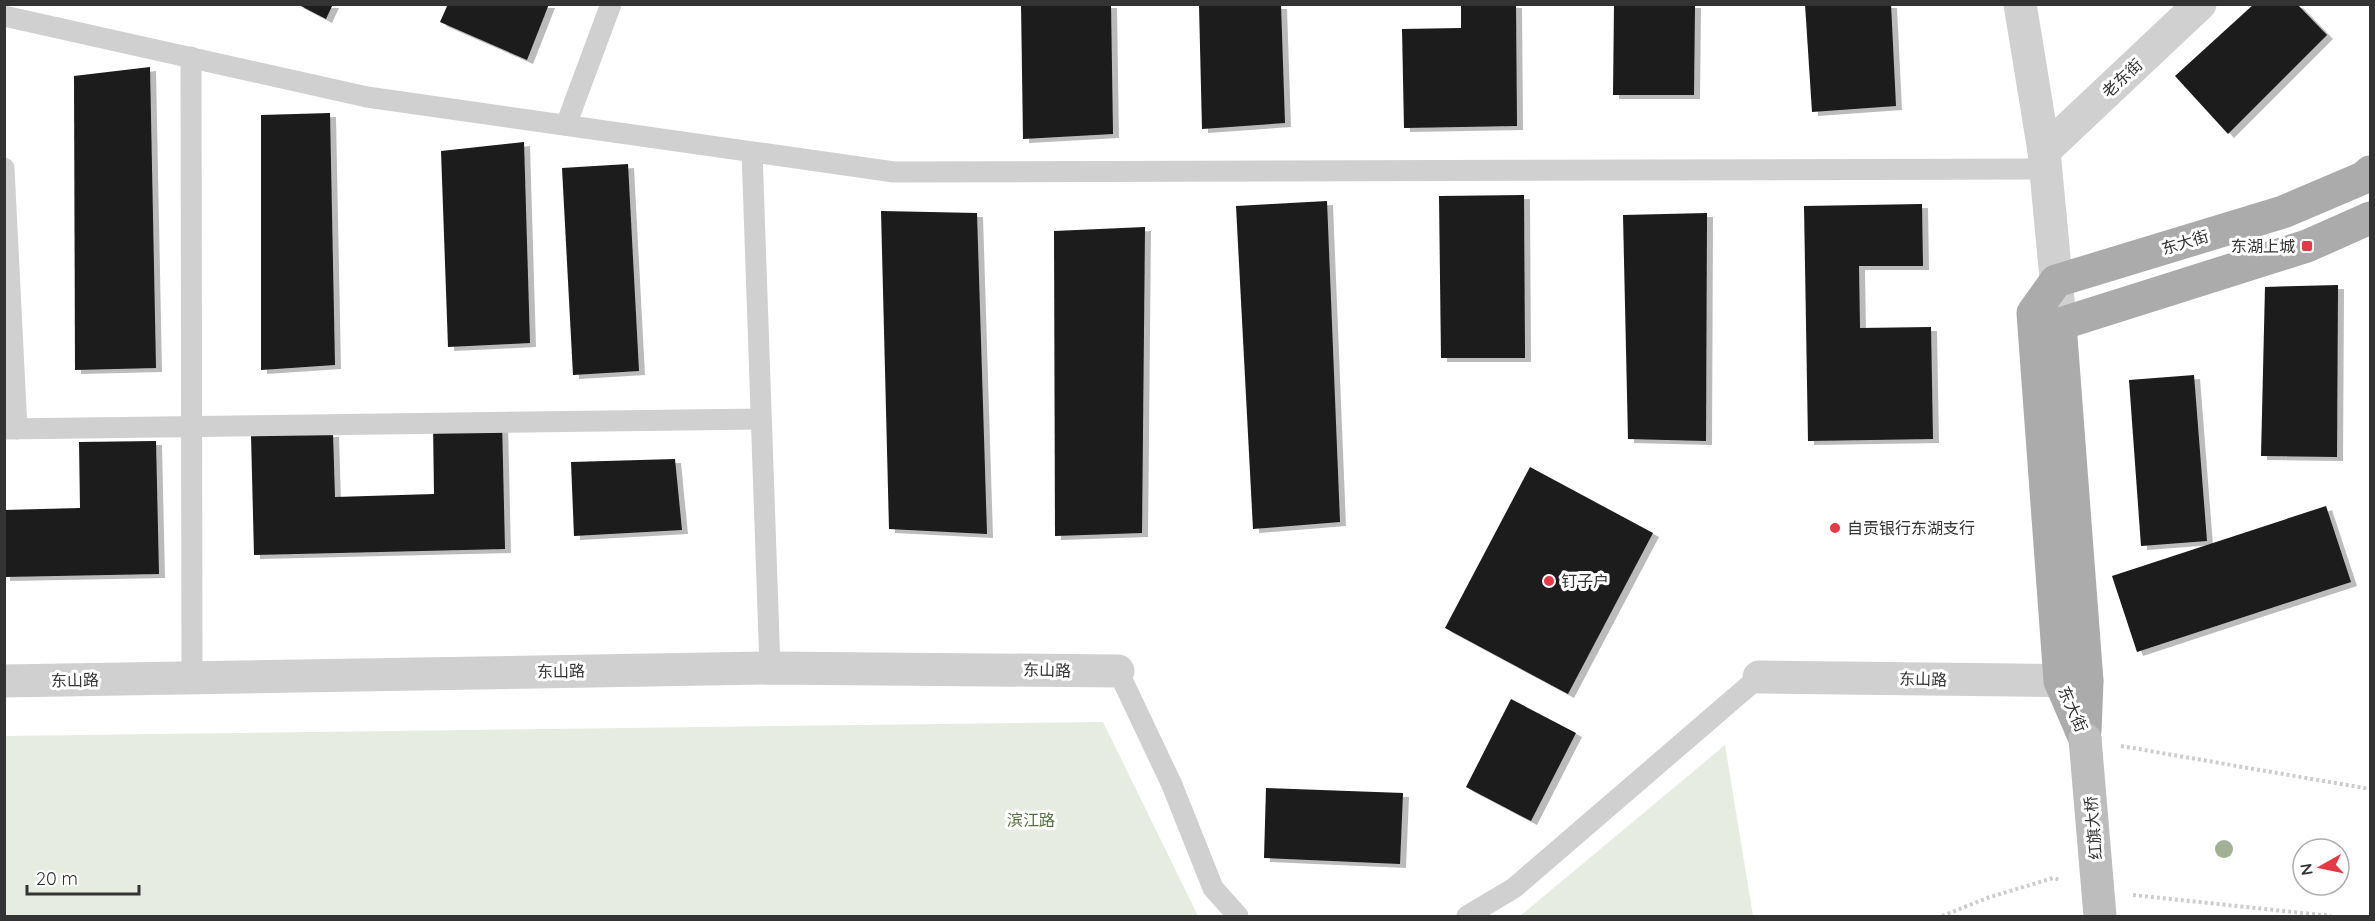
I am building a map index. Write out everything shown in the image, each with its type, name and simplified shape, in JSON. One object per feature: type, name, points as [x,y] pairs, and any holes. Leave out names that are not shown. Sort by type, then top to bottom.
[{"type":"main road","name":"东大街","points":[[2085,739],[2074,681],[2033,313],[2056,281],[2283,212],[2363,178],[2370,172]]},
{"type":"main road","points":[[2060,324],[2307,246],[2370,218]]},
{"type":"main road","name":"东大街","points":[[2060,324],[2074,681]]},
{"type":"street","points":[[2020,4],[2045,160],[2060,324]]},
{"type":"street","name":"老东街","points":[[2045,160],[2200,4]]},
{"type":"street","name":"东山路","points":[[4,681],[770,668],[1118,671]]},
{"type":"street","name":"东山路","points":[[1759,677],[2074,681]]},
{"type":"street","name":"红旗大桥","points":[[2085,739],[2100,916]]},
{"type":"lane","points":[[566,125],[611,4]]},
{"type":"lane","points":[[4,16],[367,97],[894,172],[2045,160]]},
{"type":"lane","points":[[191,57],[192,678]]},
{"type":"lane","points":[[752,152],[770,668]]},
{"type":"lane","points":[[4,168],[11,429],[761,419]]},
{"type":"lane","points":[[1118,671],[1172,785],[1213,888],[1238,916]]},
{"type":"lane","points":[[1467,916],[1514,888],[1759,677]]},
{"type":"path","points":[[2085,739],[2370,789]]},
{"type":"green space","name":"滨江路","points":[[1103,722],[1198,916],[5,916],[5,736]]},
{"type":"green space","points":[[1725,745],[1753,916],[1520,916]]},
{"type":"building","points":[[297,4],[333,4],[326,19]]},
{"type":"building","points":[[448,4],[549,4],[527,60],[440,22]]},
{"type":"building","points":[[1021,4],[1111,4],[1113,134],[1023,139]]},
{"type":"building","points":[[1461,4],[1516,4],[1517,126],[1404,128],[1402,29],[1461,28]]},
{"type":"building","points":[[1614,4],[1695,4],[1694,95],[1613,95]]},
{"type":"building","points":[[1805,4],[1891,4],[1896,106],[1812,112]]},
{"type":"building","points":[[2254,4],[2297,4],[2327,35],[2228,134],[2175,76]]},
{"type":"building","points":[[1199,5],[1281,5],[1285,123],[1202,129]]},
{"type":"building","points":[[150,67],[156,368],[75,370],[74,76]]},
{"type":"building","points":[[330,113],[335,365],[261,370],[261,115]]},
{"type":"building","points":[[524,142],[530,343],[448,347],[441,151]]},
{"type":"building","points":[[628,164],[639,371],[573,375],[562,168]]},
{"type":"building","points":[[1524,195],[1525,358],[1441,358],[1439,196]]},
{"type":"building","points":[[1327,201],[1340,522],[1253,529],[1236,206]]},
{"type":"building","points":[[1922,204],[1923,266],[1859,266],[1860,328],[1931,327],[1933,439],[1808,441],[1804,206]]},
{"type":"building","points":[[881,211],[977,213],[987,534],[889,529]]},
{"type":"building","points":[[1707,213],[1706,441],[1628,439],[1623,215]]},
{"type":"building","points":[[1145,227],[1142,533],[1055,536],[1054,231]]},
{"type":"building","points":[[2338,285],[2337,457],[2261,456],[2265,287]]},
{"type":"building","points":[[2194,375],[2207,541],[2141,546],[2129,380]]},
{"type":"building","points":[[502,421],[505,549],[254,555],[251,435],[333,433],[335,497],[434,494],[433,423]]},
{"type":"building","points":[[156,441],[159,574],[4,577],[4,510],[80,508],[79,442]]},
{"type":"building","points":[[675,459],[682,530],[574,536],[571,462]]},
{"type":"building","name":"钉子户","points":[[1530,467],[1653,533],[1568,694],[1445,628]]},
{"type":"building","points":[[2326,506],[2351,582],[2137,652],[2112,576]]},
{"type":"building","points":[[1511,699],[1576,733],[1531,821],[1466,787]]},
{"type":"building","points":[[1266,788],[1403,793],[1400,864],[1264,858]]},
{"type":"place","name":"东湖上城","points":[[2307,246]]},
{"type":"place","name":"自贡银行东湖支行","points":[[1835,528]]},
{"type":"place","name":"钉子户","points":[[1549,581]]}]
